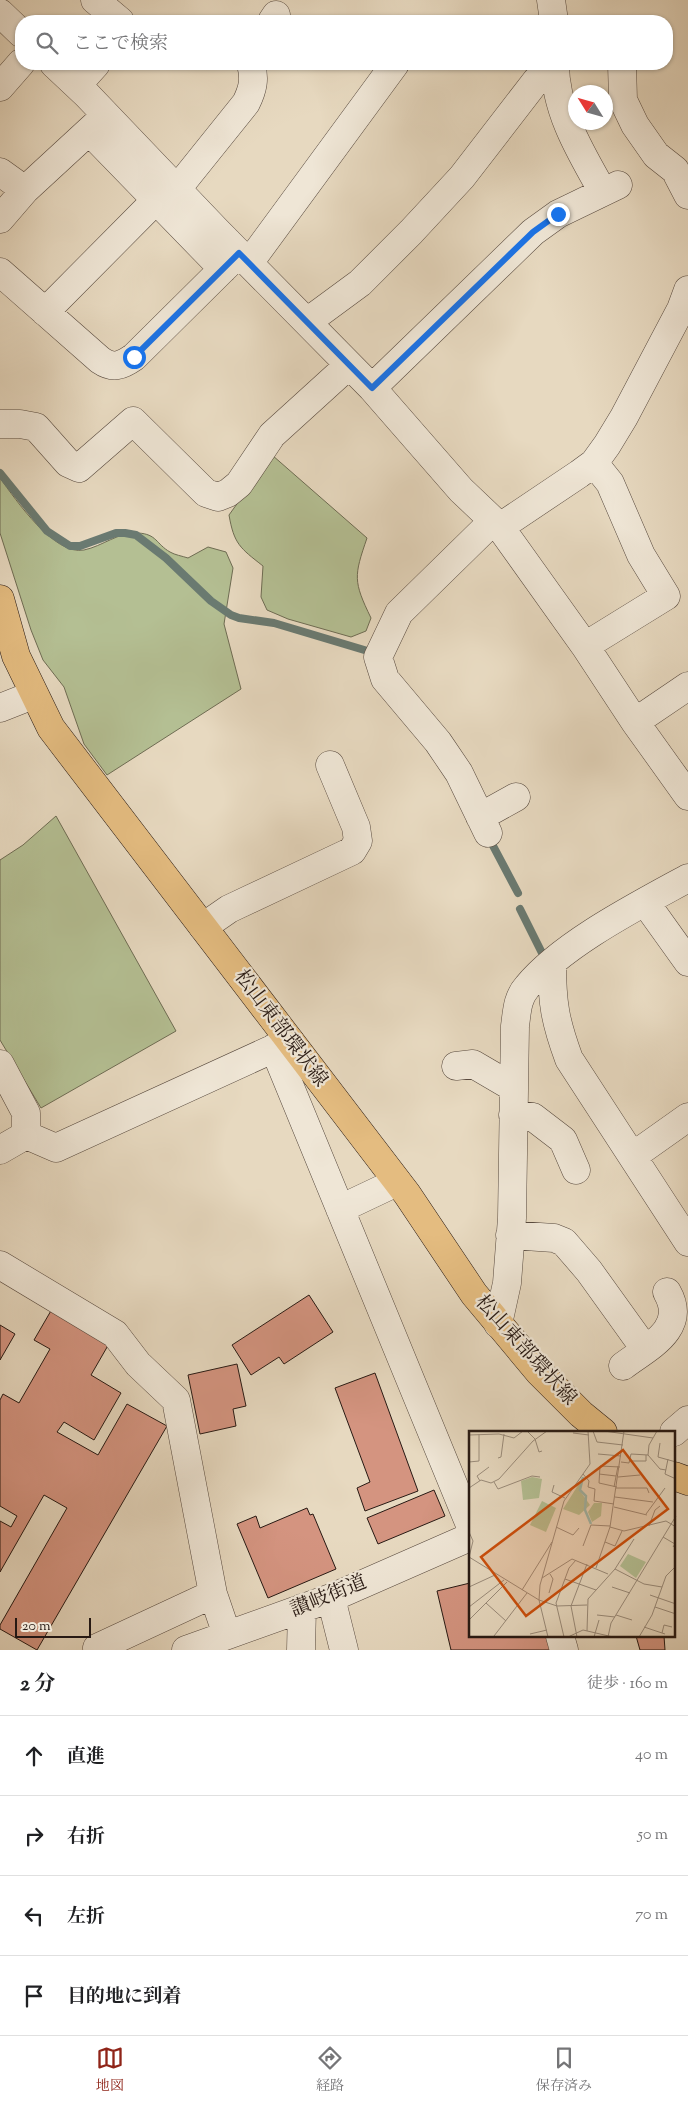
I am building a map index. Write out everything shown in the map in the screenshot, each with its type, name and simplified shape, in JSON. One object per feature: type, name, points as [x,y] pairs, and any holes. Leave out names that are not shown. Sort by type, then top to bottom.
[{"type":"main road","name":"松山東部環状線","points":[[0,599],[16,656],[50,728],[203,927],[282,1045],[397,1182],[474,1294],[539,1372],[581,1414],[602,1431]]},
{"type":"main road","points":[[676,1477],[688,1481]]},
{"type":"street","points":[[0,13],[15,27]]},
{"type":"street","points":[[0,87],[15,70]]},
{"type":"street","points":[[61,70],[77,85],[98,123],[167,195],[237,262],[307,322],[372,388],[461,490],[497,524],[585,646],[635,722],[688,796]]},
{"type":"street","points":[[77,85],[91,70]]},
{"type":"street","points":[[45,312],[167,195],[246,103],[253,90],[254,76],[252,70]]},
{"type":"street","points":[[0,272],[100,360],[109,366],[122,365],[134,357],[237,262],[390,70]]},
{"type":"street","points":[[307,322],[360,283],[411,232],[462,177],[536,81],[549,70]]},
{"type":"street","points":[[372,388],[533,232],[558,214],[611,188],[575,142],[566,122],[556,70]]},
{"type":"street","points":[[621,70],[623,100],[635,125],[656,156],[674,170],[688,194]]},
{"type":"street","points":[[0,220],[25,190],[98,123]]},
{"type":"street","points":[[0,172],[25,190]]},
{"type":"street","points":[[516,797],[484,825],[459,773],[438,742],[385,678],[378,657],[399,613],[497,524],[580,474],[594,463],[624,417],[681,309],[688,290]]},
{"type":"street","points":[[0,424],[20,424],[36,427],[68,464],[79,468],[133,422],[206,493],[218,497],[228,493],[239,484],[272,435],[349,365]]},
{"type":"street","points":[[585,646],[666,596],[641,555],[610,483],[594,463]]},
{"type":"street","points":[[635,722],[688,686]]},
{"type":"street","points":[[0,708],[33,695]]},
{"type":"street","points":[[203,927],[229,909],[352,851],[358,841],[356,827],[330,766]]},
{"type":"street","points":[[498,1324],[507,1283],[510,1235],[515,1026],[518,1001],[527,987],[552,963],[581,940],[688,878]]},
{"type":"street","points":[[645,902],[688,962]]},
{"type":"street","points":[[552,963],[552,999],[557,1028],[569,1059],[688,1242]]},
{"type":"street","points":[[26,1135],[56,1148],[282,1045],[340,1209],[469,1523]]},
{"type":"street","points":[[0,1064],[26,1113],[26,1135]]},
{"type":"street","points":[[456,1066],[473,1064],[514,1101],[563,1140],[576,1170]]},
{"type":"street","points":[[632,1156],[688,1117]]},
{"type":"street","points":[[0,1150],[26,1135]]},
{"type":"street","points":[[340,1209],[397,1182]]},
{"type":"street","points":[[510,1235],[554,1238],[564,1242],[590,1272],[645,1349]]},
{"type":"street","points":[[0,1265],[115,1334],[138,1364],[176,1400],[213,1594],[217,1642]]},
{"type":"street","points":[[623,1366],[667,1334],[674,1318],[675,1304],[667,1292]]},
{"type":"street","points":[[675,1431],[688,1420]]},
{"type":"street","name":"讃岐街道","points":[[186,1650],[217,1642],[331,1598],[469,1537]]},
{"type":"street","points":[[97,1648],[213,1594]]},
{"type":"street","points":[[331,1598],[344,1650]]},
{"type":"street","points":[[301,1650],[302,1608]]},
{"type":"green space","points":[[272,455],[367,538],[357,578],[361,595],[371,618],[366,631],[351,637],[288,619],[267,610],[261,597],[263,566],[239,545],[233,533],[229,515]]},
{"type":"green space","points":[[0,478],[26,512],[48,536],[72,550],[84,550],[117,537],[138,533],[153,537],[170,552],[188,558],[208,547],[226,552],[233,568],[224,624],[241,689],[107,775],[84,744],[64,687],[43,660],[31,630],[0,533]]},
{"type":"green space","points":[[56,816],[176,1031],[41,1108],[0,1040],[0,860],[23,845]]},
{"type":"building","points":[[309,1295],[333,1332],[284,1364],[279,1357],[251,1375],[232,1345]]},
{"type":"building","points":[[52,1309],[110,1342],[91,1375],[121,1393],[94,1440],[64,1422],[57,1432],[98,1455],[127,1404],[167,1426],[37,1650],[0,1629],[0,1625],[67,1508],[44,1495],[0,1572],[0,1521],[11,1527],[17,1516],[0,1506],[0,1400],[3,1394],[19,1403],[50,1349],[34,1340]]},
{"type":"building","points":[[0,1325],[15,1334],[0,1360]]},
{"type":"building","points":[[237,1364],[246,1406],[233,1409],[236,1426],[200,1434],[188,1375]]},
{"type":"building","points":[[375,1373],[418,1491],[365,1511],[357,1488],[370,1482],[335,1388]]},
{"type":"building","points":[[434,1490],[445,1516],[378,1544],[367,1518]]},
{"type":"building","points":[[307,1508],[310,1515],[313,1514],[336,1569],[268,1598],[237,1524],[256,1516],[260,1528]]},
{"type":"building","points":[[469,1583],[469,1638],[550,1638],[553,1650],[451,1650],[437,1591]]},
{"type":"building","points":[[637,1638],[664,1638],[665,1650],[640,1650]]},
{"type":"waterway","points":[[0,473],[47,531],[70,546],[80,546],[116,533],[136,535],[166,558],[211,601],[231,615],[274,623],[371,652]]},
{"type":"waterway","points":[[491,842],[518,893]]},
{"type":"waterway","points":[[520,909],[543,955]]},
{"type":"route","points":[[134,357],[239,253],[372,388],[533,232],[558,214]]}]
